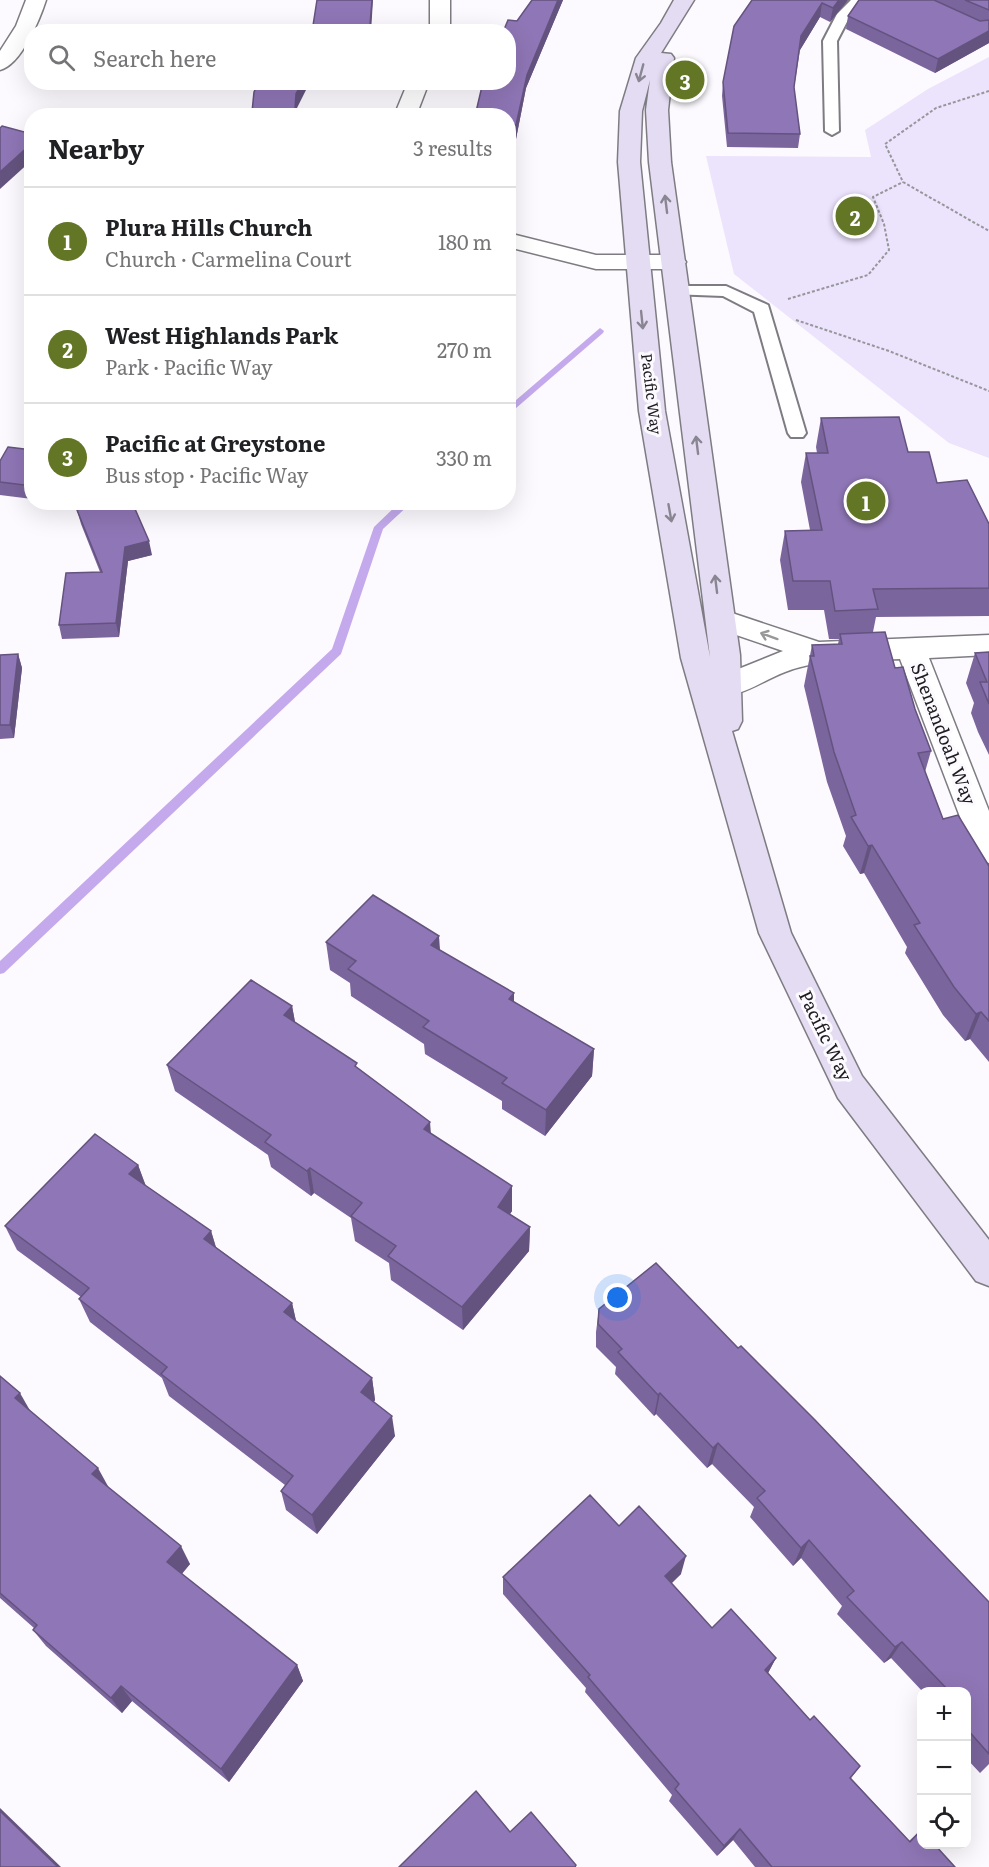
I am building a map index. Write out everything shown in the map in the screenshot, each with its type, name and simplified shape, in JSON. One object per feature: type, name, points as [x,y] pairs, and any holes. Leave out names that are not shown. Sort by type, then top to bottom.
[{"type":"main road","name":"Pacific Way","points":[[684,0],[671,24],[646,58],[631,111],[629,162],[636,262],[652,411],[696,658],[775,933],[850,1087],[989,1269]]},
{"type":"main road","name":"Pacific Way","points":[[671,24],[657,110],[676,291],[720,619],[726,686],[729,768]]},
{"type":"street","points":[[26,24],[36,0]]},
{"type":"street","points":[[440,0],[440,24]]},
{"type":"street","points":[[0,64],[9,54],[24,28]]},
{"type":"street","points":[[408,108],[416,90]]},
{"type":"street","points":[[516,242],[596,262],[674,262]]},
{"type":"street","points":[[720,619],[818,652]]},
{"type":"street","points":[[726,686],[777,663],[818,652],[911,650],[989,645]]},
{"type":"street","name":"Shenandoah Way","points":[[911,650],[989,851]]},
{"type":"lane","points":[[832,131],[830,41],[844,14],[859,0]]},
{"type":"lane","points":[[676,291],[726,291],[762,309],[796,433]]},
{"type":"path","points":[[989,91],[936,108],[885,144],[903,182],[989,231]]},
{"type":"path","points":[[762,309],[807,291],[868,274],[889,250],[884,224],[873,197],[903,182]]},
{"type":"path","points":[[762,309],[889,351],[989,391]]},
{"type":"shaded area","points":[[989,57],[989,458],[949,443],[734,274],[706,156],[871,157],[865,130],[928,89]]},
{"type":"building","points":[[317,0],[372,0],[370,24],[313,24]]},
{"type":"building","points":[[532,0],[558,0],[527,75],[516,125],[516,108],[477,108],[481,90],[516,90],[516,24],[506,24],[508,20],[517,21]]},
{"type":"building","points":[[752,0],[839,0],[833,8],[822,3],[801,36],[794,87],[800,134],[728,133],[723,82],[734,26]]},
{"type":"building","points":[[859,0],[934,0],[980,21],[989,20],[989,31],[938,59],[848,16]]},
{"type":"building","points":[[965,0],[989,0],[989,10]]},
{"type":"building","points":[[255,90],[298,90],[295,108],[252,108]]},
{"type":"building","points":[[2,126],[24,132],[24,150],[0,172],[0,128]]},
{"type":"building","points":[[899,417],[908,452],[929,452],[937,483],[967,480],[989,524],[989,588],[873,589],[878,609],[835,611],[830,581],[793,581],[785,531],[822,530],[806,453],[828,453],[821,418]]},
{"type":"building","points":[[8,447],[24,449],[24,485],[0,482],[0,461]]},
{"type":"building","points":[[77,510],[135,510],[149,541],[125,547],[116,623],[59,625],[66,573],[102,572]]},
{"type":"building","points":[[885,632],[895,668],[903,667],[915,709],[931,751],[918,753],[943,819],[958,815],[989,866],[989,1021],[981,1012],[976,1014],[954,987],[914,925],[920,923],[872,845],[868,846],[851,817],[856,815],[834,752],[810,656],[814,656],[812,645],[842,644],[840,634]]},
{"type":"building","points":[[989,652],[989,704],[980,682],[987,682],[975,653]]},
{"type":"building","points":[[18,654],[10,725],[0,725],[0,655]]},
{"type":"building","points":[[373,895],[439,936],[431,945],[514,993],[509,999],[594,1049],[546,1110],[502,1083],[507,1078],[423,1027],[429,1021],[348,969],[356,961],[326,942]]},
{"type":"building","points":[[251,980],[292,1006],[284,1015],[357,1063],[355,1066],[430,1122],[424,1129],[512,1186],[498,1207],[530,1227],[462,1307],[388,1256],[396,1246],[351,1216],[362,1203],[310,1168],[307,1171],[265,1142],[271,1135],[167,1065]]},
{"type":"building","points":[[95,1134],[138,1165],[129,1174],[211,1231],[204,1239],[292,1303],[284,1312],[372,1378],[361,1392],[392,1416],[312,1515],[281,1491],[293,1476],[161,1374],[167,1367],[79,1299],[89,1288],[5,1226]]},
{"type":"building","points":[[656,1263],[738,1348],[741,1346],[815,1420],[989,1602],[989,1754],[971,1734],[971,1687],[945,1687],[902,1642],[895,1647],[847,1597],[854,1591],[809,1540],[801,1548],[757,1498],[765,1491],[718,1443],[713,1448],[660,1393],[658,1395],[618,1352],[622,1349],[598,1324],[599,1309]]},
{"type":"building","points":[[0,1376],[20,1393],[15,1398],[98,1468],[92,1474],[181,1546],[167,1562],[297,1665],[221,1769],[121,1686],[111,1698],[33,1630],[37,1625],[0,1593]]},
{"type":"building","points":[[590,1495],[619,1526],[639,1506],[686,1556],[665,1576],[712,1628],[731,1609],[776,1658],[765,1670],[810,1720],[814,1716],[860,1766],[850,1778],[910,1842],[917,1834],[917,1849],[939,1849],[955,1867],[772,1867],[740,1829],[724,1846],[675,1789],[679,1784],[588,1677],[590,1675],[503,1577]]},
{"type":"building","points":[[476,1791],[510,1832],[531,1812],[576,1865],[575,1867],[399,1867]]},
{"type":"building","points":[[0,1811],[58,1867],[0,1867]]},
{"type":"waterway","points":[[516,405],[600,331]]},
{"type":"waterway","points":[[0,969],[337,651],[379,527],[398,510]]},
{"type":"place","name":"Pacific at Greystone","points":[[685,80]]},
{"type":"place","name":"West Highlands Park","points":[[855,216]]},
{"type":"place","name":"Plura Hills Church","points":[[866,501]]}]
